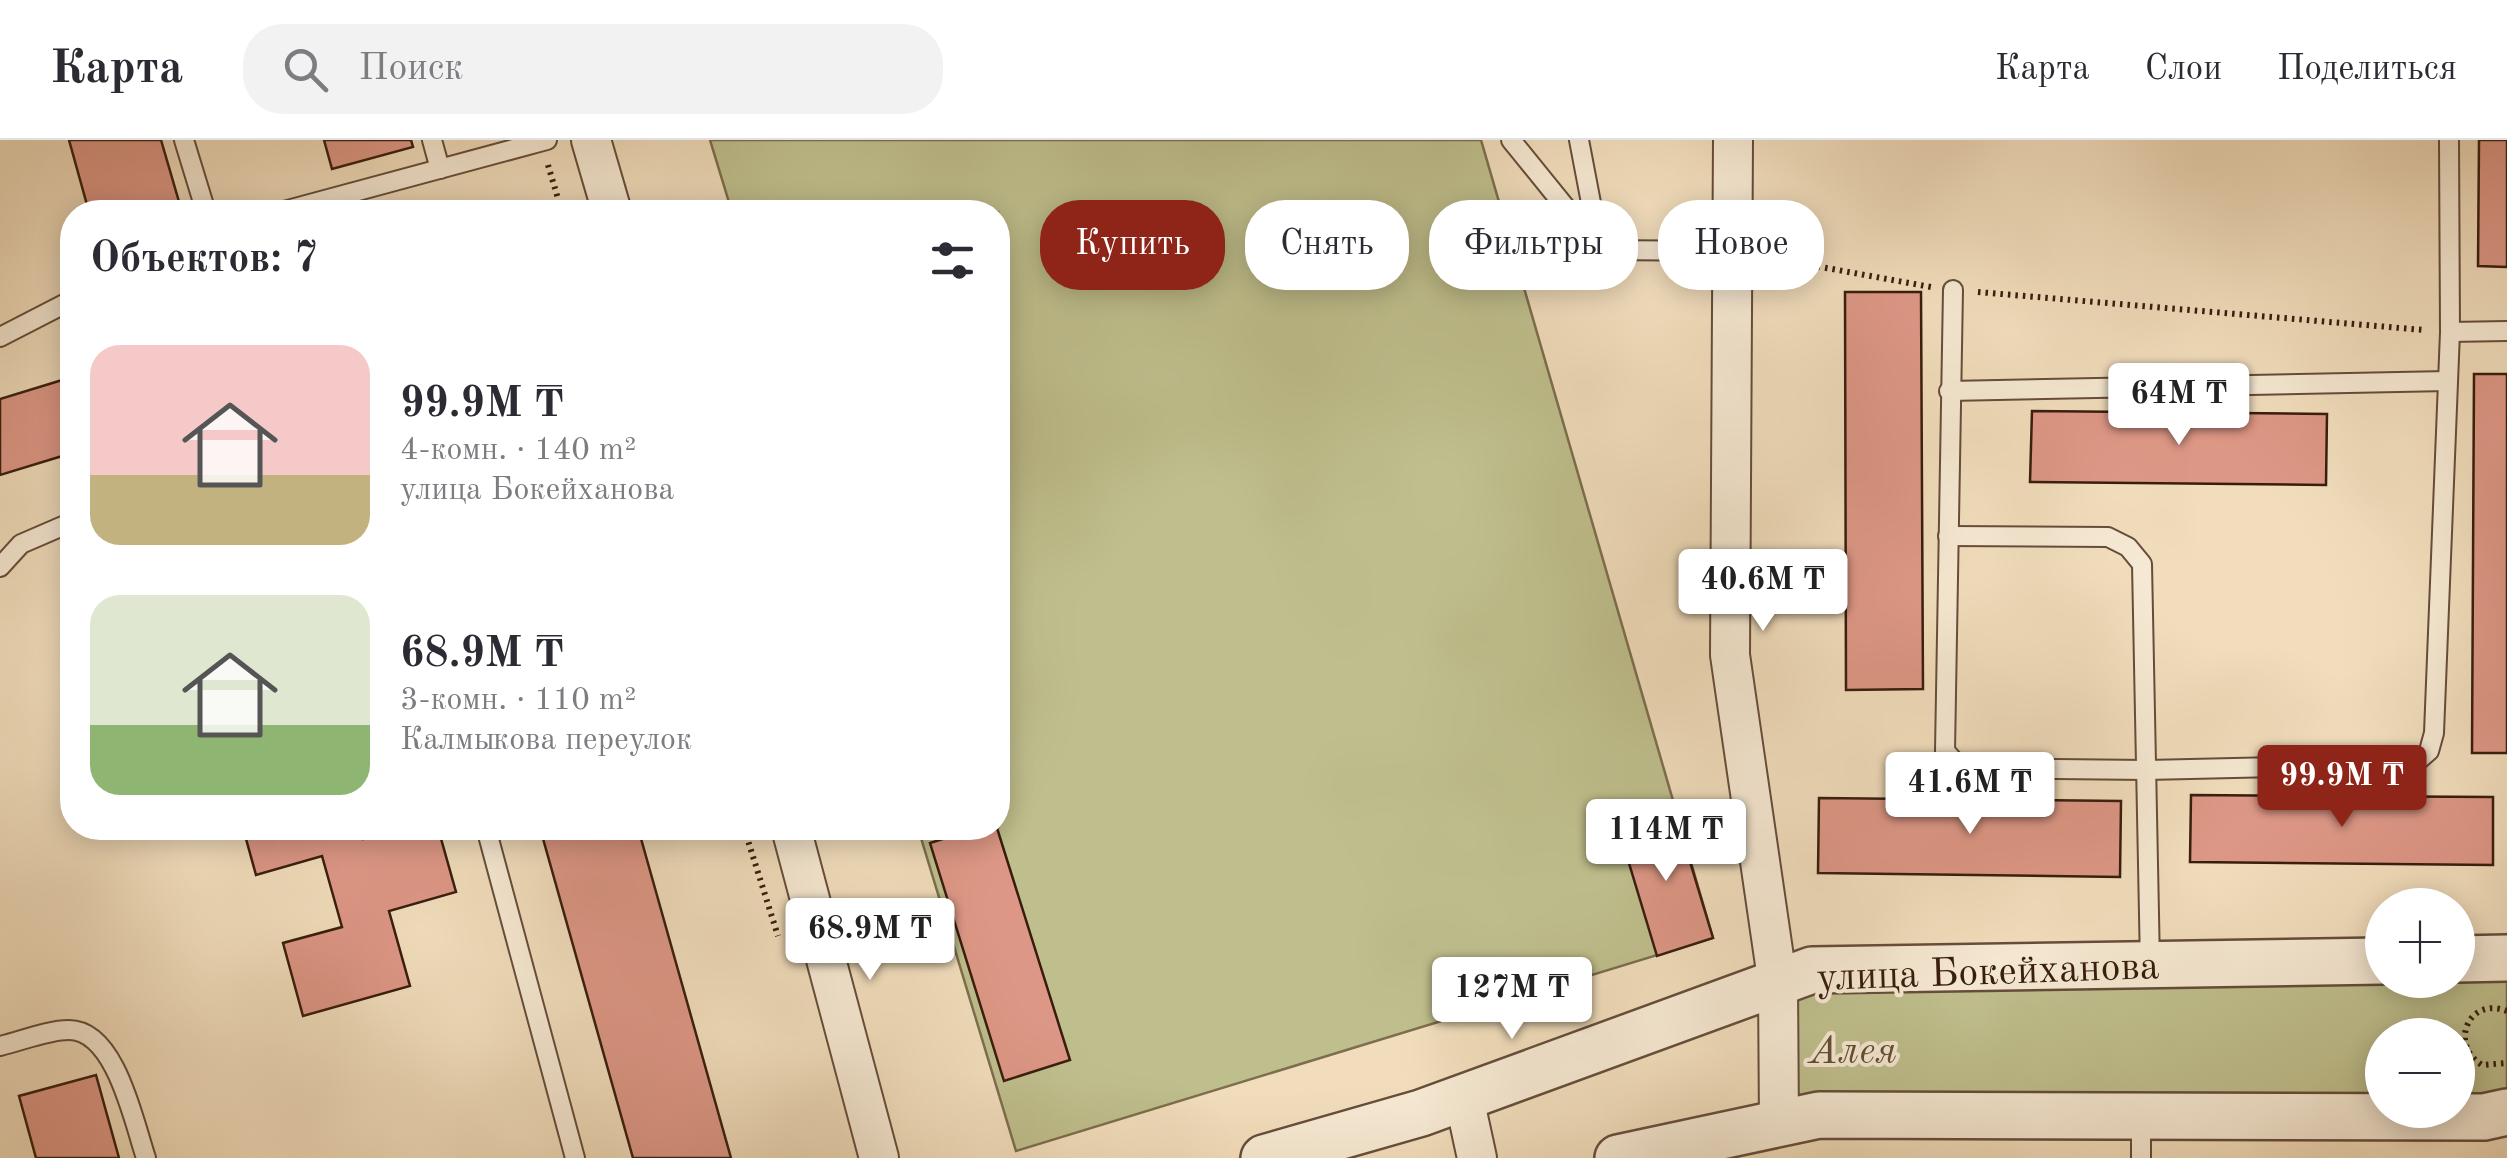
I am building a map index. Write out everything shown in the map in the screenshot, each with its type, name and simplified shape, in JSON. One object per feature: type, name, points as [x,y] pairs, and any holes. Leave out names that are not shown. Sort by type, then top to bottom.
[{"type":"street","points":[[590,140],[608,200]]},
{"type":"street","points":[[1733,140],[1733,200]]},
{"type":"street","points":[[1733,290],[1730,654],[1778,986],[1779,1124]]},
{"type":"street","points":[[794,840],[879,1158]]},
{"type":"street","points":[[2475,959],[2507,958]]},
{"type":"street","name":"улица Бокейханова","points":[[1264,1158],[1464,1098],[1778,986],[1812,970],[2365,960]]},
{"type":"street","points":[[1464,1098],[1476,1158]]},
{"type":"street","points":[[1618,1158],[1819,1115],[2141,1137],[2484,1117],[2507,1112]]},
{"type":"lane","points":[[184,140],[202,200]]},
{"type":"lane","points":[[432,140],[440,169]]},
{"type":"lane","points":[[1512,140],[1560,200]]},
{"type":"lane","points":[[1579,140],[1590,200]]},
{"type":"lane","points":[[1953,290],[1945,751],[1950,761],[1960,768],[2147,770],[2414,764],[2429,752],[2434,733],[2450,332],[2449,140]]},
{"type":"lane","points":[[325,200],[544,141]]},
{"type":"lane","points":[[0,337],[60,306]]},
{"type":"lane","points":[[2450,332],[2507,332]]},
{"type":"lane","points":[[1949,391],[2448,382]]},
{"type":"lane","points":[[0,567],[22,544],[60,527]]},
{"type":"lane","points":[[1948,536],[2108,537],[2128,547],[2142,564],[2150,964]]},
{"type":"lane","points":[[489,840],[576,1158]]},
{"type":"lane","points":[[0,1046],[70,1030],[95,1040],[112,1061],[146,1158]]},
{"type":"path","points":[[544,141],[559,200]]},
{"type":"path","points":[[1824,270],[1953,290],[2450,332]]},
{"type":"path","points":[[2470,1018],[2481,1009],[2507,1011]]},
{"type":"path","points":[[2475,1058],[2482,1065],[2507,1063]]},
{"type":"green space","points":[[710,140],[1481,140],[1498,200],[1429,200],[1429,290],[1525,290],[1713,938],[1016,1151],[922,840],[1010,840],[1010,200],[728,200]]},
{"type":"green space","name":"Алея","points":[[2475,979],[2507,979],[2507,1092],[2475,1096],[2475,1018],[2365,1018],[2365,1097],[1789,1114],[1794,991],[2145,981],[2365,980],[2365,998],[2475,998]]},
{"type":"building","points":[[69,140],[161,140],[178,200],[86,200]]},
{"type":"building","points":[[324,140],[411,140],[413,147],[332,169]]},
{"type":"building","points":[[2479,140],[2507,140],[2507,267],[2478,266]]},
{"type":"building","points":[[1845,292],[1921,292],[1923,689],[1846,690]]},
{"type":"building","points":[[2474,374],[2507,374],[2507,753],[2472,753]]},
{"type":"building","points":[[60,381],[60,457],[0,475],[0,399]]},
{"type":"building","points":[[2032,411],[2327,414],[2326,485],[2030,482]]},
{"type":"building","points":[[2191,795],[2493,797],[2493,865],[2190,862]]},
{"type":"building","points":[[1819,798],[2121,801],[2120,877],[1818,873]]},
{"type":"building","points":[[1675,812],[1713,938],[1657,956],[1619,830]]},
{"type":"building","points":[[246,840],[441,840],[456,892],[389,911],[410,986],[303,1016],[283,943],[342,927],[322,856],[256,875]]},
{"type":"building","points":[[543,840],[641,840],[731,1158],[633,1158]]},
{"type":"building","points":[[1001,840],[1070,1060],[1004,1081],[930,843]]},
{"type":"building","points":[[96,1075],[119,1158],[36,1158],[19,1096]]}]
